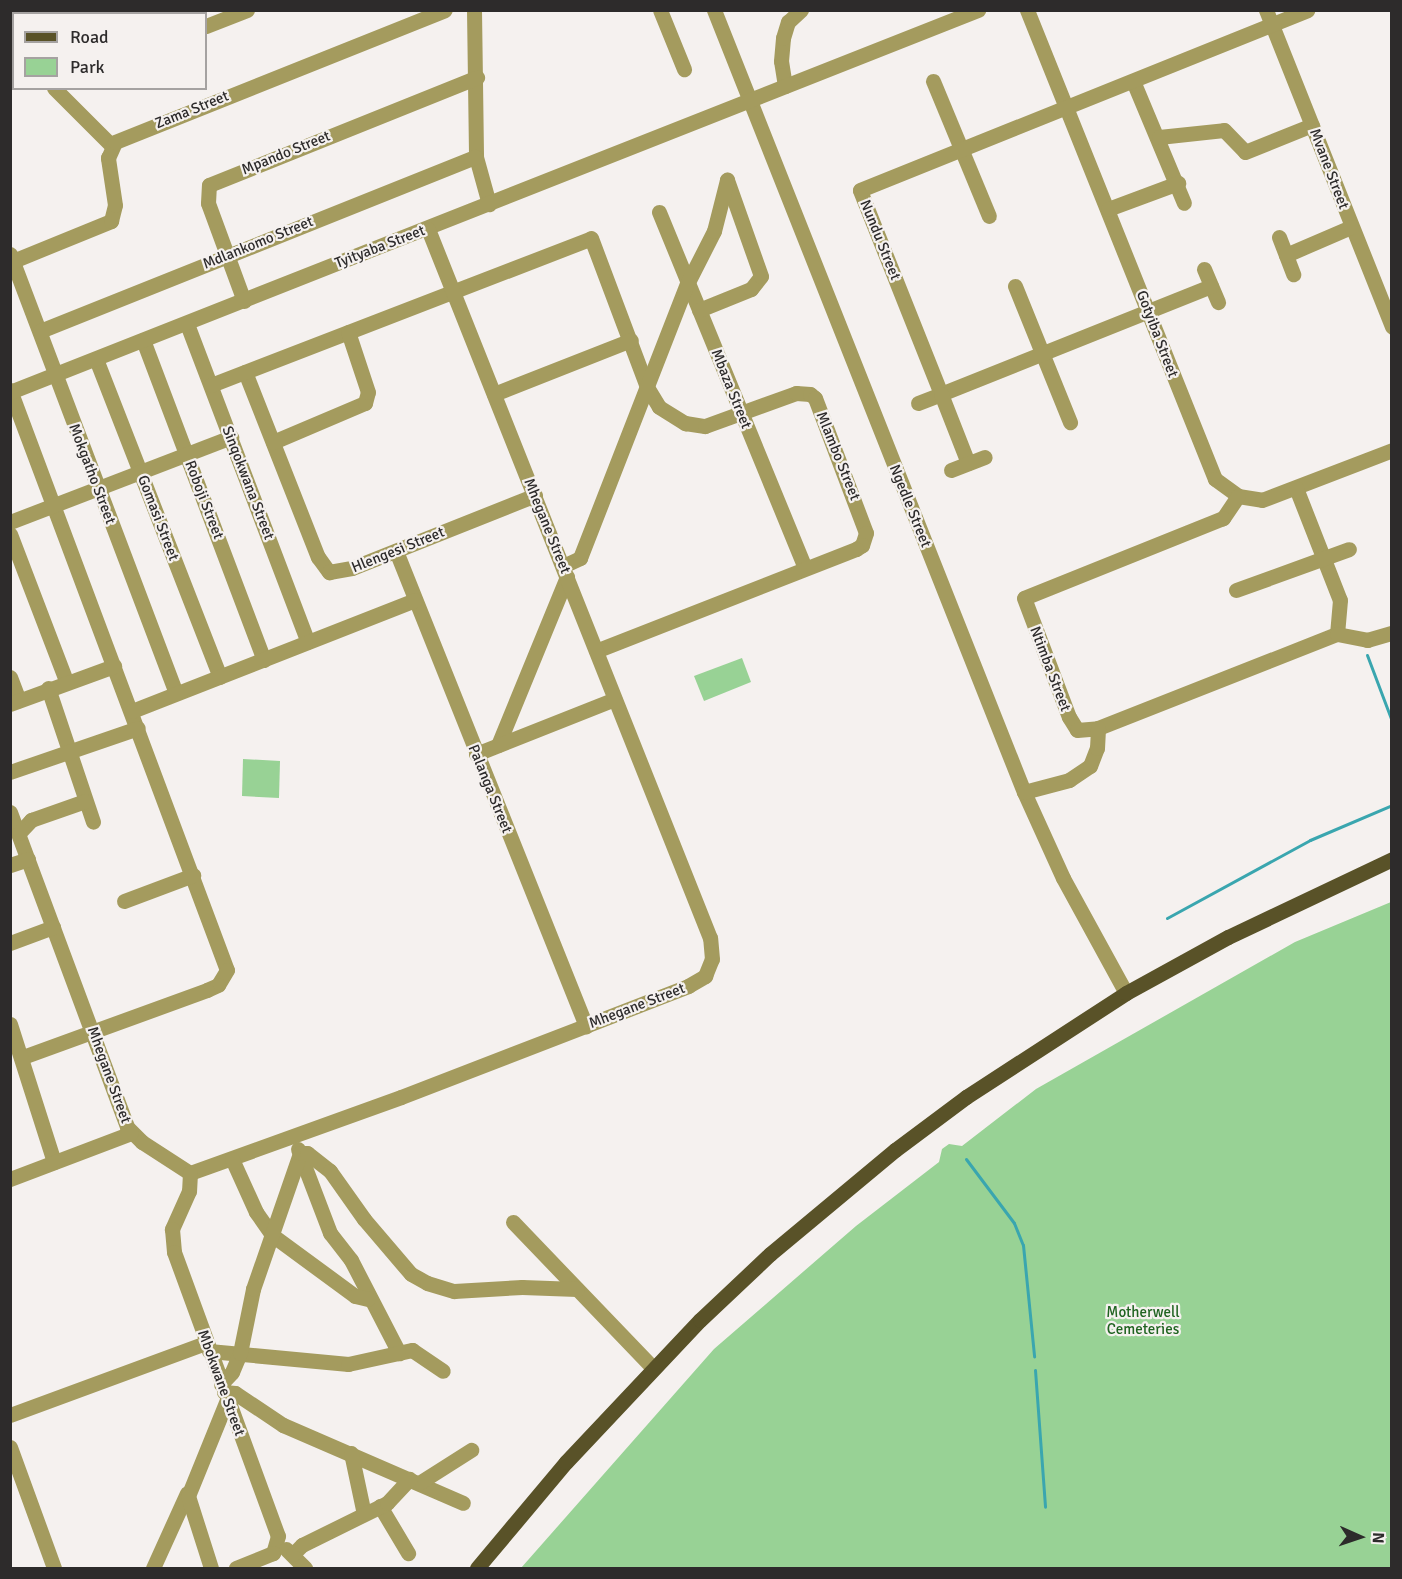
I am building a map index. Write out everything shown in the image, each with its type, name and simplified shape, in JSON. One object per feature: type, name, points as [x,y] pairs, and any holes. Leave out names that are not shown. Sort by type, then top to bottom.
[{"type":"main road","points":[[477,1569],[567,1462],[654,1368],[734,1287],[852,1184],[966,1097],[1126,993],[1228,937],[1392,859]]},
{"type":"street","points":[[207,27],[247,10]]},
{"type":"street","name":"Zama Street","points":[[111,145],[445,10]]},
{"type":"street","points":[[474,10],[477,77],[476,157],[489,204]]},
{"type":"street","points":[[660,10],[684,69]]},
{"type":"street","name":"Ngedle Street","points":[[714,10],[1024,792],[1063,878],[1126,993]]},
{"type":"street","name":"Tyityaba Street","points":[[11,391],[187,324],[978,10]]},
{"type":"street","name":"Gotyiba Street","points":[[1027,10],[1108,209],[1208,466],[1223,488],[1238,496]]},
{"type":"street","name":"Nundu Street","points":[[968,463],[860,190],[962,147],[1133,81],[1269,17],[1307,10]]},
{"type":"street","points":[[785,86],[781,61],[783,38],[788,22],[800,11]]},
{"type":"street","name":"Mvane Street","points":[[1269,17],[1392,327]]},
{"type":"street","name":"Mpando Street","points":[[244,301],[208,203],[209,185],[477,77]]},
{"type":"street","points":[[933,81],[989,216]]},
{"type":"street","points":[[1133,81],[1159,137],[1184,203]]},
{"type":"street","points":[[12,257],[111,220],[115,212],[108,158],[111,145],[56,90]]},
{"type":"street","points":[[1159,137],[1224,130],[1245,152],[1312,125]]},
{"type":"street","name":"Mdlankomo Street","points":[[40,331],[228,254],[476,157]]},
{"type":"street","points":[[498,745],[565,571],[580,558],[687,284],[714,231],[727,180],[761,276],[751,289],[699,310]]},
{"type":"street","points":[[1108,209],[1178,183]]},
{"type":"street","name":"Mbaza Street","points":[[659,212],[804,566]]},
{"type":"street","points":[[1286,255],[1352,227]]},
{"type":"street","name":"Mhegane Street","points":[[10,812],[131,1133],[190,1173],[293,1138],[586,1026],[697,983],[705,976],[712,959],[710,938],[428,229]]},
{"type":"street","points":[[1279,237],[1293,274]]},
{"type":"street","name":"Mlambo Street","points":[[453,291],[591,238],[631,340],[646,387],[659,407],[685,423],[712,425],[796,393],[815,398],[866,533],[862,545],[804,566],[596,651]]},
{"type":"street","name":"Mokgatho Street","points":[[12,257],[16,283],[40,331],[176,693]]},
{"type":"street","points":[[1204,269],[1218,302]]},
{"type":"street","points":[[1015,286],[1070,422]]},
{"type":"street","points":[[918,403],[1211,286]]},
{"type":"street","points":[[211,385],[453,291]]},
{"type":"street","name":"Sinqokwana Street","points":[[187,324],[308,642]]},
{"type":"street","points":[[273,442],[364,403],[368,392],[348,332]]},
{"type":"street","name":"Roboji Street","points":[[143,340],[264,660]]},
{"type":"street","points":[[494,394],[631,340]]},
{"type":"street","name":"Gomasi Street","points":[[96,358],[220,677]]},
{"type":"street","name":"Hlengesi Street","points":[[245,372],[326,569],[339,573],[535,495]]},
{"type":"street","points":[[11,391],[226,961],[224,979],[207,990],[22,1057]]},
{"type":"street","points":[[10,522],[231,437]]},
{"type":"street","points":[[1238,496],[1262,500],[1392,450]]},
{"type":"street","points":[[951,470],[985,457]]},
{"type":"street","points":[[1296,488],[1342,606],[1337,634]]},
{"type":"street","name":"Ntimba Street","points":[[1098,728],[1084,731],[1074,726],[1023,598],[1223,518],[1238,496]]},
{"type":"street","points":[[10,534],[66,681]]},
{"type":"street","points":[[1236,590],[1349,549]]},
{"type":"street","name":"Palanga Street","points":[[396,551],[586,1026]]},
{"type":"street","points":[[132,711],[415,600]]},
{"type":"street","points":[[1024,792],[1069,780],[1090,766],[1097,748],[1098,728],[1337,634],[1367,640],[1392,633]]},
{"type":"street","points":[[10,677],[15,702],[66,681],[114,666]]},
{"type":"street","points":[[48,688],[67,752],[93,822]]},
{"type":"street","points":[[476,754],[615,699]]},
{"type":"street","points":[[10,772],[138,728]]},
{"type":"street","points":[[19,833],[31,820],[85,801]]},
{"type":"street","points":[[10,865],[28,859]]},
{"type":"street","points":[[124,901],[193,874]]},
{"type":"street","points":[[10,943],[53,927]]},
{"type":"street","points":[[10,1024],[54,1162]]},
{"type":"street","points":[[10,1179],[131,1133]]},
{"type":"street","points":[[293,1138],[330,1233],[351,1260],[368,1299],[399,1353]]},
{"type":"street","points":[[300,1153],[307,1153],[330,1171],[364,1219],[411,1274],[427,1283],[454,1291],[577,1289]]},
{"type":"street","points":[[153,1569],[188,1490],[240,1353],[253,1289],[300,1153]]},
{"type":"street","points":[[232,1159],[256,1212],[272,1235],[355,1296],[368,1299]]},
{"type":"street","name":"Mbokwane Street","points":[[190,1173],[189,1191],[172,1229],[172,1244],[278,1545]]},
{"type":"street","points":[[513,1222],[654,1368]]},
{"type":"street","points":[[10,1415],[207,1347],[240,1353],[348,1364],[399,1353],[421,1353],[443,1371]]},
{"type":"street","points":[[224,1392],[235,1393],[283,1425],[463,1503]]},
{"type":"street","points":[[10,1447],[54,1569]]},
{"type":"street","points":[[293,1554],[302,1545],[380,1506],[414,1481],[471,1450]]},
{"type":"street","points":[[351,1453],[364,1514]]},
{"type":"street","points":[[188,1490],[190,1512],[211,1569]]},
{"type":"street","points":[[380,1506],[408,1553]]},
{"type":"street","points":[[236,1569],[271,1555],[278,1545],[293,1554],[305,1569]]},
{"type":"green space","points":[[742,658],[751,682],[704,701],[694,676]]},
{"type":"green space","points":[[243,759],[280,761],[279,798],[242,796]]},
{"type":"green space","name":"Motherwell Cemeteries","points":[[1391,902],[1391,1568],[521,1568],[714,1349],[856,1226],[939,1162],[942,1149],[949,1144],[962,1146],[1036,1089],[1295,942]]},
{"type":"waterway","points":[[1367,655],[1392,721]]},
{"type":"waterway","points":[[1167,918],[1310,840],[1392,805]]},
{"type":"waterway","points":[[966,1159],[1014,1223],[1023,1245],[1034,1356]]},
{"type":"waterway","points":[[1035,1370],[1045,1507]]}]
